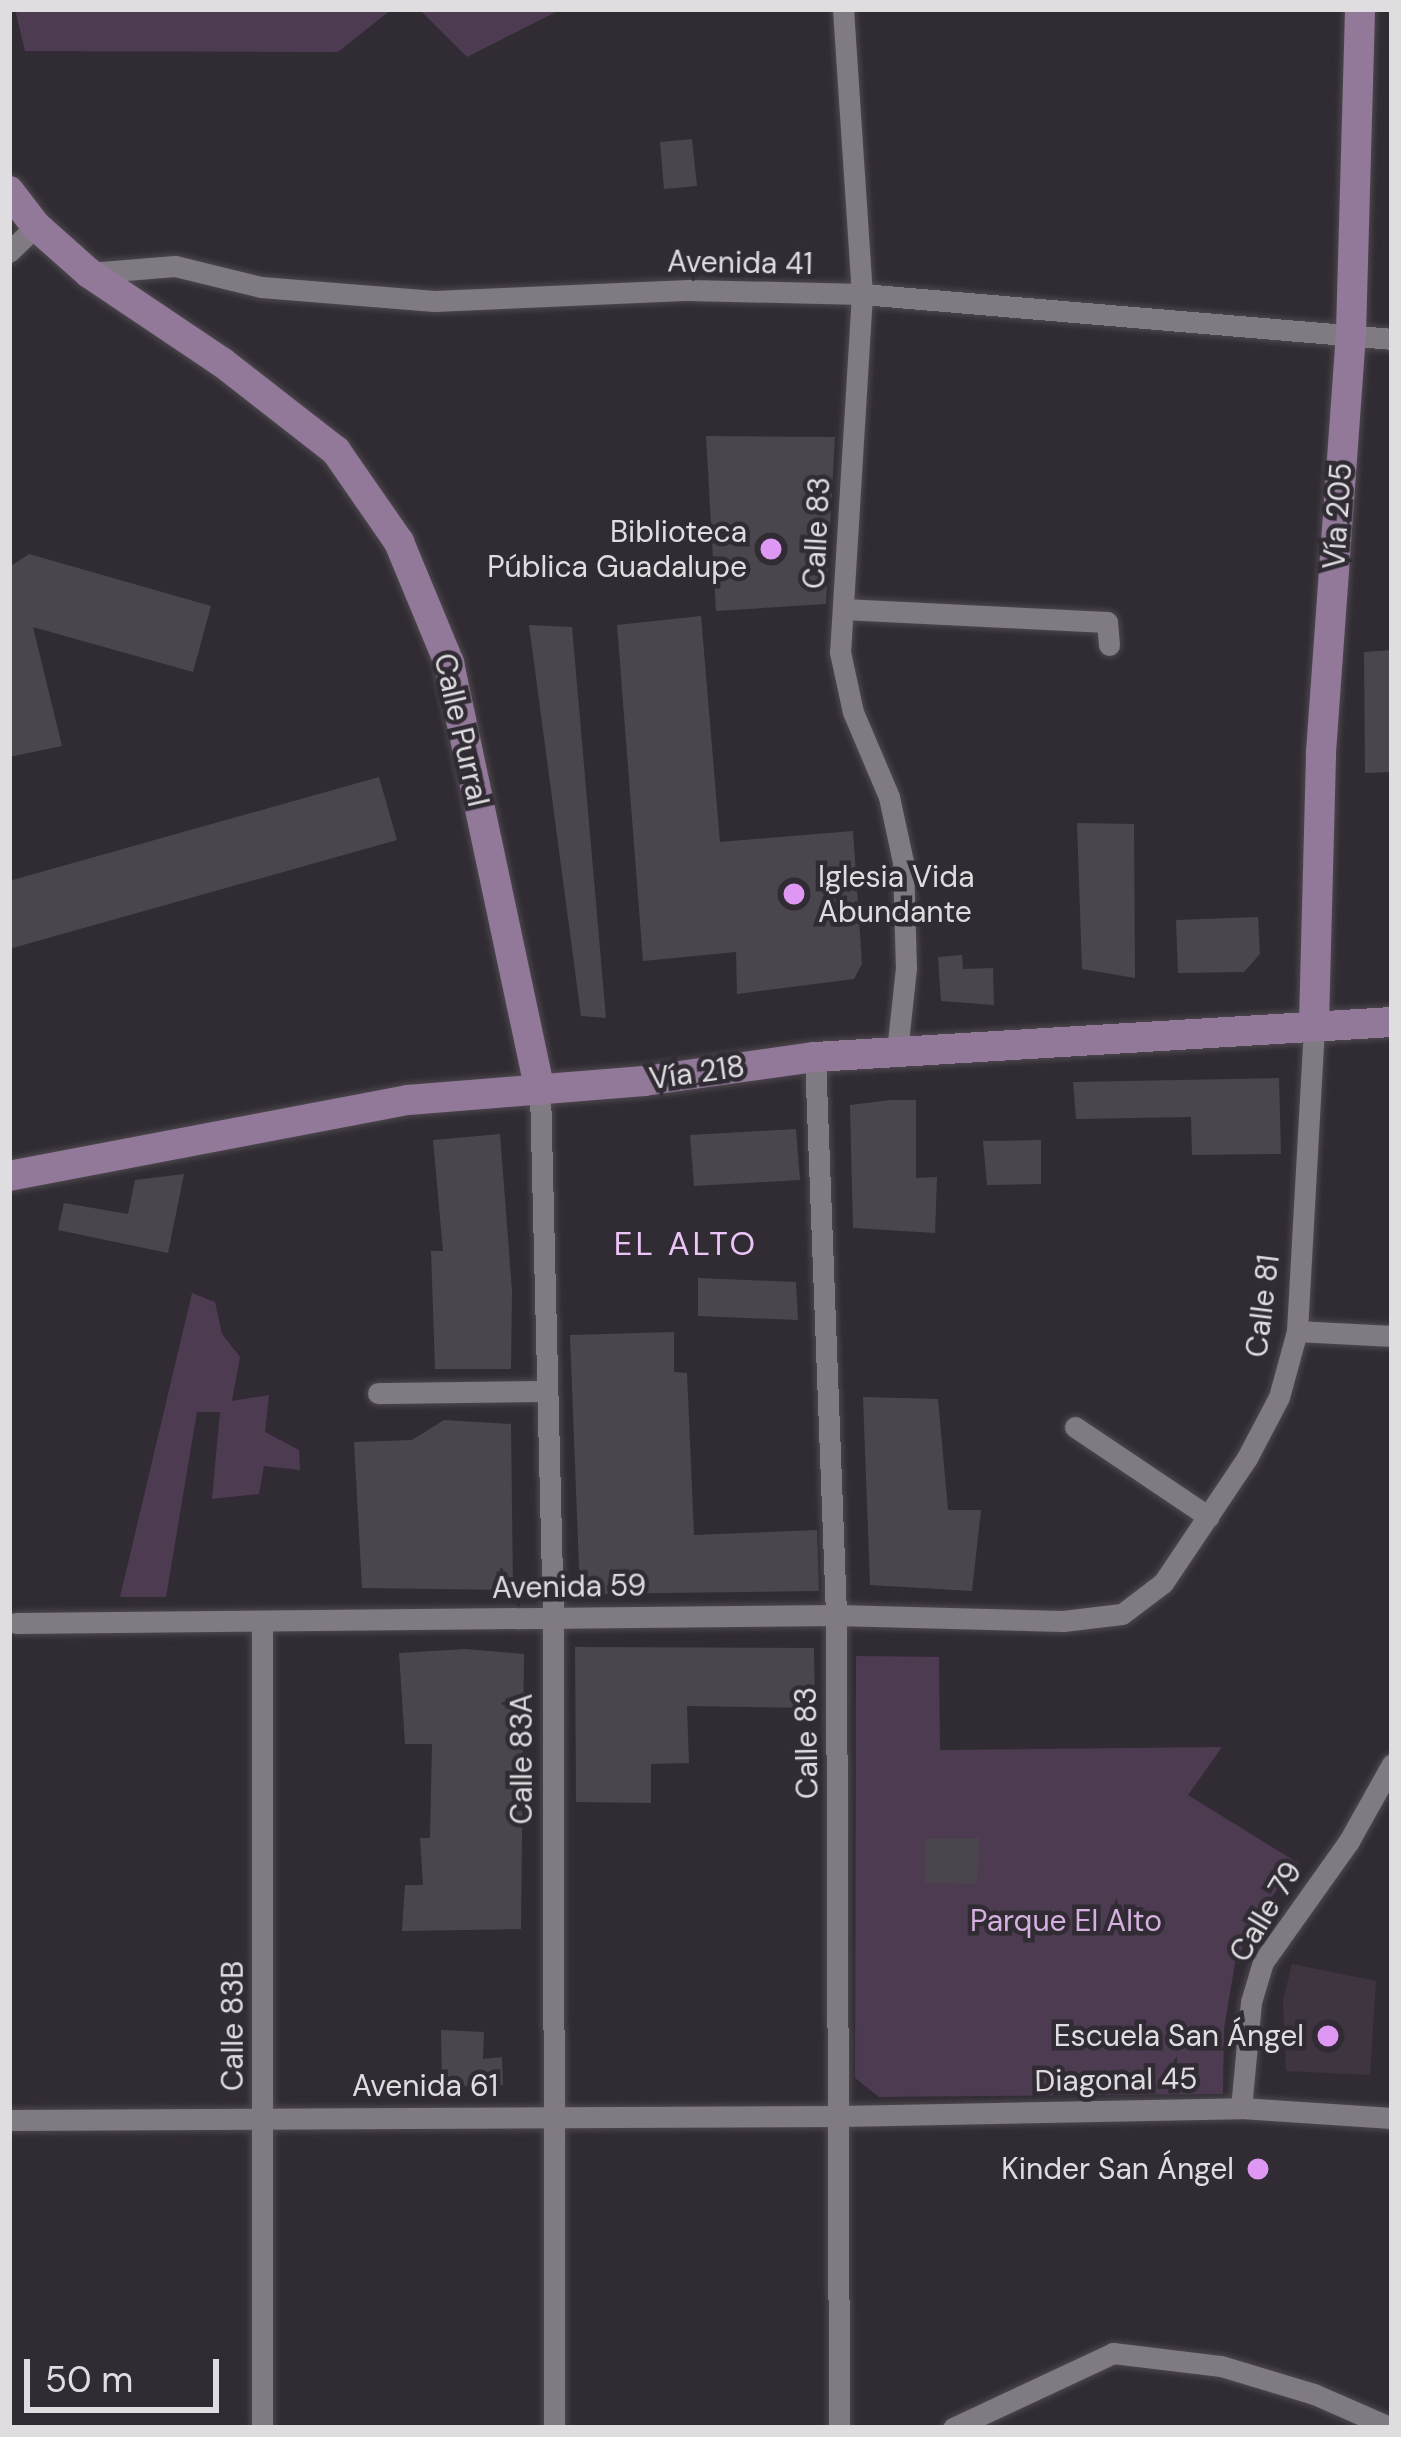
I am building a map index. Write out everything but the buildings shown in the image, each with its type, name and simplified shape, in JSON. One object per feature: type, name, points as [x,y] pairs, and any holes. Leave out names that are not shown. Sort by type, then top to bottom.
[{"type":"main road","name":"Vía 205","points":[[1314,1023],[1321,752],[1352,333],[1360,9]]},
{"type":"main road","name":"Calle Purral","points":[[9,191],[36,226],[89,273],[223,363],[336,451],[400,542],[449,663],[540,1090]]},
{"type":"main road","name":"Vía 218","points":[[9,1176],[200,1135],[408,1100],[540,1090],[815,1057],[1314,1023],[1392,1022]]},
{"type":"street","name":"Calle 83","points":[[843,9],[862,294],[840,652],[853,712],[889,797],[903,862],[906,968],[897,1051]]},
{"type":"street","points":[[9,252],[36,226]]},
{"type":"street","name":"Avenida 41","points":[[89,273],[175,266],[261,286],[434,301],[688,290],[862,294],[1392,339]]},
{"type":"street","points":[[843,609],[1107,622],[1108,645]]},
{"type":"street","name":"Calle 81","points":[[1122,1614],[1163,1583],[1209,1517],[1279,1397],[1297,1331],[1314,1023]]},
{"type":"street","name":"Calle 83","points":[[815,1057],[836,1615],[839,2428]]},
{"type":"street","name":"Calle 83A","points":[[540,1090],[554,1617],[550,2116],[554,2428]]},
{"type":"street","points":[[1297,1331],[1392,1336]]},
{"type":"street","points":[[378,1393],[547,1390]]},
{"type":"street","points":[[1075,1427],[1209,1517]]},
{"type":"street","name":"Avenida 59","points":[[16,1623],[836,1615],[1063,1621],[1122,1614]]},
{"type":"street","name":"Calle 83B","points":[[262,1624],[262,2428]]},
{"type":"street","name":"Calle 79","points":[[1241,2108],[1251,2002],[1263,1962],[1349,1840],[1392,1764]]},
{"type":"street","name":"Diagonal 45","points":[[841,2116],[1241,2108],[1392,2118]]},
{"type":"street","name":"Avenida 61","points":[[9,2120],[841,2116]]},
{"type":"street","points":[[953,2428],[1113,2353],[1220,2366],[1314,2394],[1392,2428]]},
{"type":"shaded area","name":"Escuela San Ángel","points":[[1292,1964],[1376,1981],[1370,2075],[1286,2071],[1283,2000]]},
{"type":"green space","points":[[15,9],[392,9],[338,52],[25,51]]},
{"type":"green space","points":[[419,9],[562,9],[467,57]]},
{"type":"green space","points":[[192,1293],[215,1302],[222,1334],[240,1357],[232,1401],[269,1395],[265,1432],[299,1450],[300,1470],[264,1466],[259,1494],[212,1499],[220,1412],[197,1412],[166,1597],[120,1597]]},
{"type":"green space","name":"Parque El Alto","points":[[856,1656],[939,1657],[940,1750],[1222,1747],[1188,1795],[1298,1863],[1262,1909],[1235,1963],[1224,2029],[1223,2094],[879,2097],[855,2078]]},
{"type":"place","name":"Biblioteca Pública Guadalupe","points":[[771,549]]},
{"type":"place","name":"Iglesia Vida Abundante","points":[[794,894]]},
{"type":"place","name":"Escuela San Ángel","points":[[1328,2036]]},
{"type":"place","name":"Kinder San Ángel","points":[[1258,2169]]},
{"type":"district","name":"EL ALTO","points":[[686,1244]]}]
